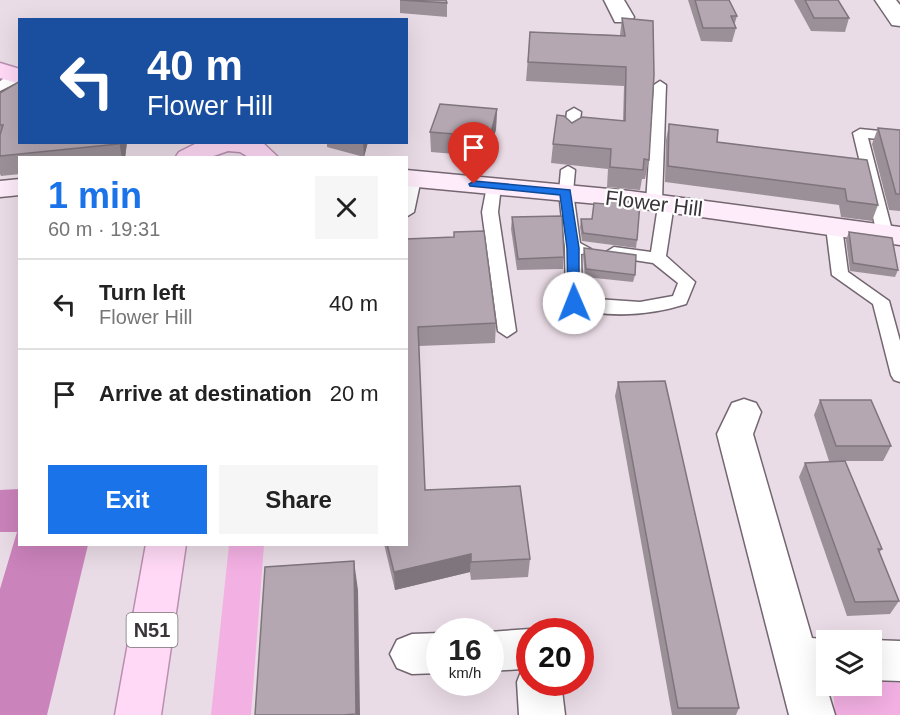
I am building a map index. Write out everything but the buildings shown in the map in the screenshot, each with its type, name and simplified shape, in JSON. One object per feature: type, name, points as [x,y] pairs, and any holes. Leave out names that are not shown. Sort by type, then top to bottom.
[{"type":"main road","points":[[174,144],[187,156]]},
{"type":"main road","points":[[190,156],[219,144]]},
{"type":"main road","points":[[229,144],[251,147],[263,156]]},
{"type":"main road","name":"Flower Hill","points":[[410,179],[494,186],[567,181],[660,203],[892,235]]},
{"type":"main road","points":[[0,189],[18,187]]},
{"type":"main road","name":"N51","points":[[138,715],[166,546]]},
{"type":"street","points":[[885,0],[900,20]]},
{"type":"street","points":[[744,412],[735,434],[811,658],[812,715]]},
{"type":"street","points":[[882,660],[900,661]]},
{"type":"street","points":[[540,696],[542,715]]},
{"type":"lane","points":[[658,258],[660,85]]},
{"type":"lane","points":[[571,136],[574,112]]},
{"type":"lane","points":[[892,235],[860,134],[900,137]]},
{"type":"lane","points":[[408,196],[410,179]]},
{"type":"lane","points":[[567,181],[573,248],[574,303],[628,310],[661,307],[680,300],[687,282],[658,258],[573,248]]},
{"type":"lane","points":[[494,186],[490,212],[507,330]]},
{"type":"lane","points":[[834,227],[840,275],[881,301],[900,375]]},
{"type":"shaded area","points":[[18,489],[18,546],[88,546],[47,715],[0,715],[0,589],[17,532],[0,532],[0,490]]},
{"type":"shaded area","points":[[229,546],[264,546],[251,715],[211,715]]},
{"type":"shaded area","points":[[882,682],[900,683],[900,715],[835,715],[834,696],[882,696]]},
{"type":"route","points":[[474,184],[566,192],[573,248],[574,303]]}]
